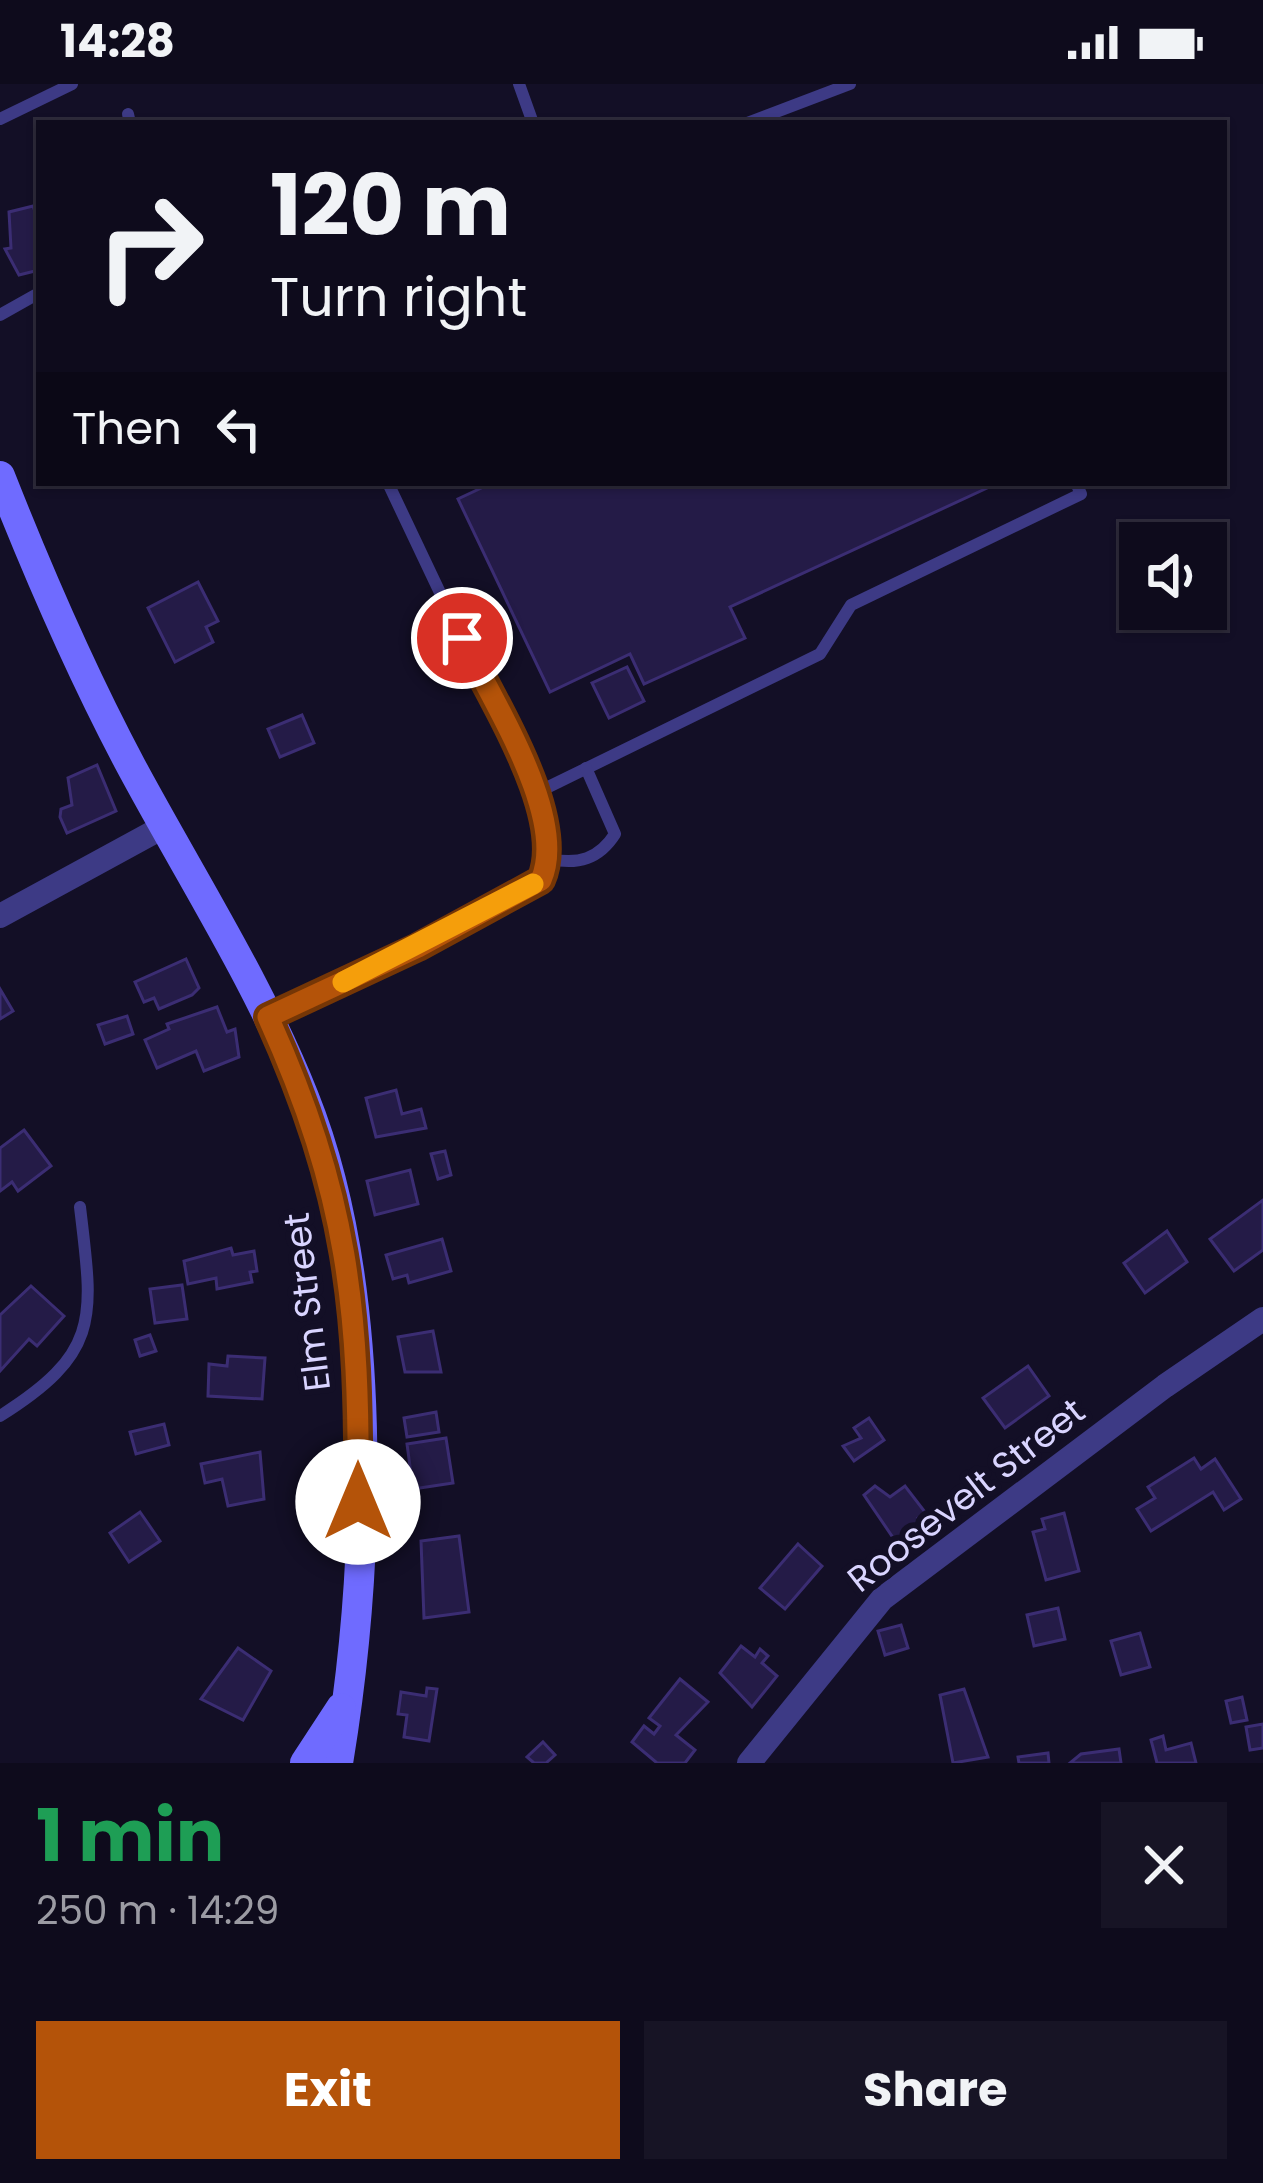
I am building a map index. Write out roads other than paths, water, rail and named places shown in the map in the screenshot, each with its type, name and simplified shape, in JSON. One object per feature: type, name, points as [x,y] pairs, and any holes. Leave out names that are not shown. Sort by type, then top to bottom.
[{"type":"street","name":"Elm Street","points":[[0,476],[55,614],[268,1017],[326,1158],[353,1294],[358,1502],[338,1763]]},
{"type":"street","points":[[0,916],[165,826]]},
{"type":"street","name":"Roosevelt Street","points":[[748,1763],[881,1599],[1263,1319]]},
{"type":"street","points":[[305,1763],[345,1702]]},
{"type":"lane","points":[[0,119],[72,84]]},
{"type":"lane","points":[[519,84],[532,120]]},
{"type":"lane","points":[[755,120],[850,84]]},
{"type":"lane","points":[[0,315],[36,295]]},
{"type":"lane","points":[[268,1017],[418,947],[541,880],[550,859],[544,812],[536,793],[389,486]]},
{"type":"lane","points":[[536,793],[820,654],[851,605],[1081,494],[1077,486]]},
{"type":"lane","points":[[550,859],[579,862],[607,845],[614,834],[586,769]]},
{"type":"lane","points":[[0,1416],[62,1371],[84,1335],[91,1296],[80,1207]]}]
